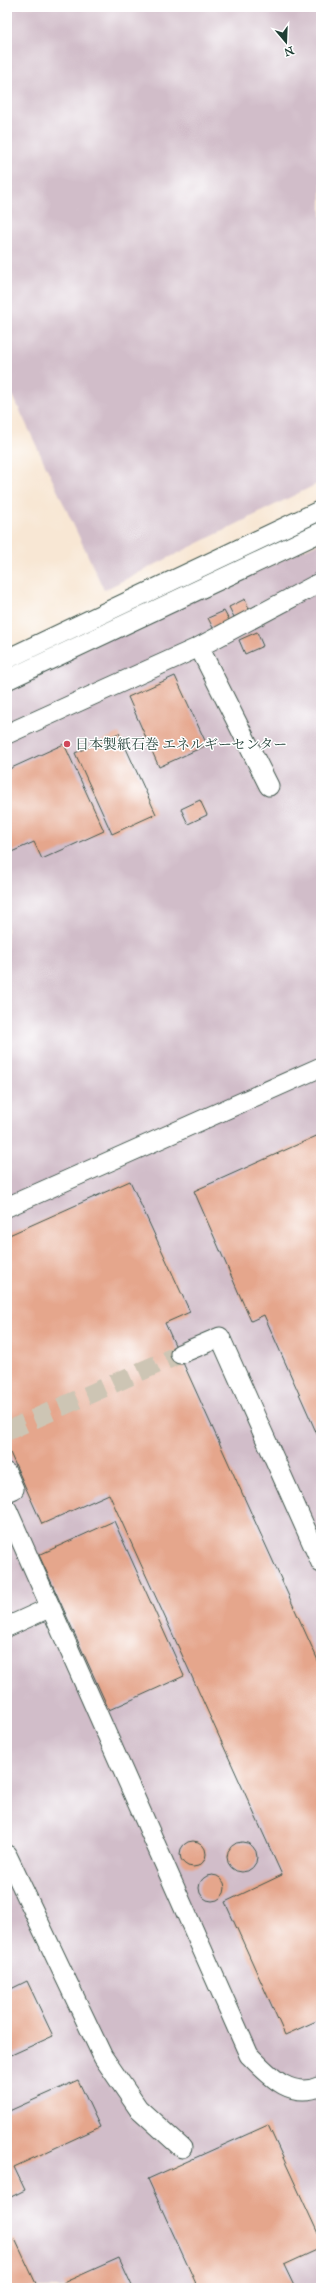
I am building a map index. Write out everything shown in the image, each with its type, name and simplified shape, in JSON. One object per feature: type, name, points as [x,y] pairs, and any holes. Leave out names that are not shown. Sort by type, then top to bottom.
[{"type":"street","points":[[7,659],[321,510]]},
{"type":"street","points":[[7,680],[321,532]]},
{"type":"street","points":[[7,734],[199,647],[321,582]]},
{"type":"street","points":[[199,647],[269,786]]},
{"type":"street","points":[[7,1207],[321,1068]]},
{"type":"street","points":[[180,1354],[220,1337],[321,1563]]},
{"type":"street","points":[[7,1473],[14,1489],[7,1492]]},
{"type":"street","points":[[7,1510],[249,2055],[274,2080],[293,2090],[315,2089],[321,2086]]},
{"type":"street","points":[[7,1626],[51,1607]]},
{"type":"street","points":[[8,1861],[103,2057],[138,2108],[182,2148]]},
{"type":"shaded area","points":[[7,7],[321,7],[321,482],[104,590],[7,383]]},
{"type":"shaded area","points":[[321,542],[321,2288],[7,2288],[7,684]]},
{"type":"building","points":[[245,599],[249,610],[234,617],[229,607]]},
{"type":"building","points":[[224,611],[230,622],[214,630],[208,618]]},
{"type":"building","points":[[257,632],[263,646],[245,654],[239,640]]},
{"type":"building","points":[[175,676],[207,745],[159,767],[128,697]]},
{"type":"building","points":[[119,733],[156,814],[112,834],[75,753]]},
{"type":"building","points":[[64,744],[104,831],[42,859],[34,842],[7,854],[7,770]]},
{"type":"building","points":[[200,800],[207,815],[188,824],[181,809]]},
{"type":"building","points":[[321,1134],[321,1443],[264,1315],[251,1321],[194,1191]]},
{"type":"building","points":[[130,1181],[190,1312],[165,1323],[321,1667],[321,2019],[285,2035],[225,1902],[282,1875],[109,1494],[42,1524],[7,1446],[7,1236]]},
{"type":"building","points":[[114,1521],[184,1676],[109,1710],[39,1555]]},
{"type":"building","points":[[193,1841],[202,1845],[206,1854],[202,1863],[193,1867],[184,1863],[180,1854],[184,1845]]},
{"type":"building","points":[[242,1842],[253,1846],[257,1857],[253,1868],[242,1872],[231,1868],[227,1857],[231,1846]]},
{"type":"building","points":[[212,1875],[221,1879],[225,1888],[221,1897],[212,1901],[203,1897],[199,1888],[203,1879]]},
{"type":"building","points":[[27,1981],[53,2036],[7,2057],[7,1991]]},
{"type":"building","points":[[78,2080],[100,2127],[14,2167],[25,2190],[7,2199],[7,2112]]},
{"type":"building","points":[[268,2125],[321,2240],[321,2248],[284,2265],[295,2288],[198,2288],[148,2179]]},
{"type":"building","points":[[15,2239],[38,2288],[7,2288],[7,2242]]},
{"type":"building","points":[[119,2258],[133,2288],[65,2288],[63,2283]]},
{"type":"tunnel","points":[[7,1431],[180,1354]]},
{"type":"place","name":"日本製紙石巻 エネルギーセンター","points":[[67,744]]}]
